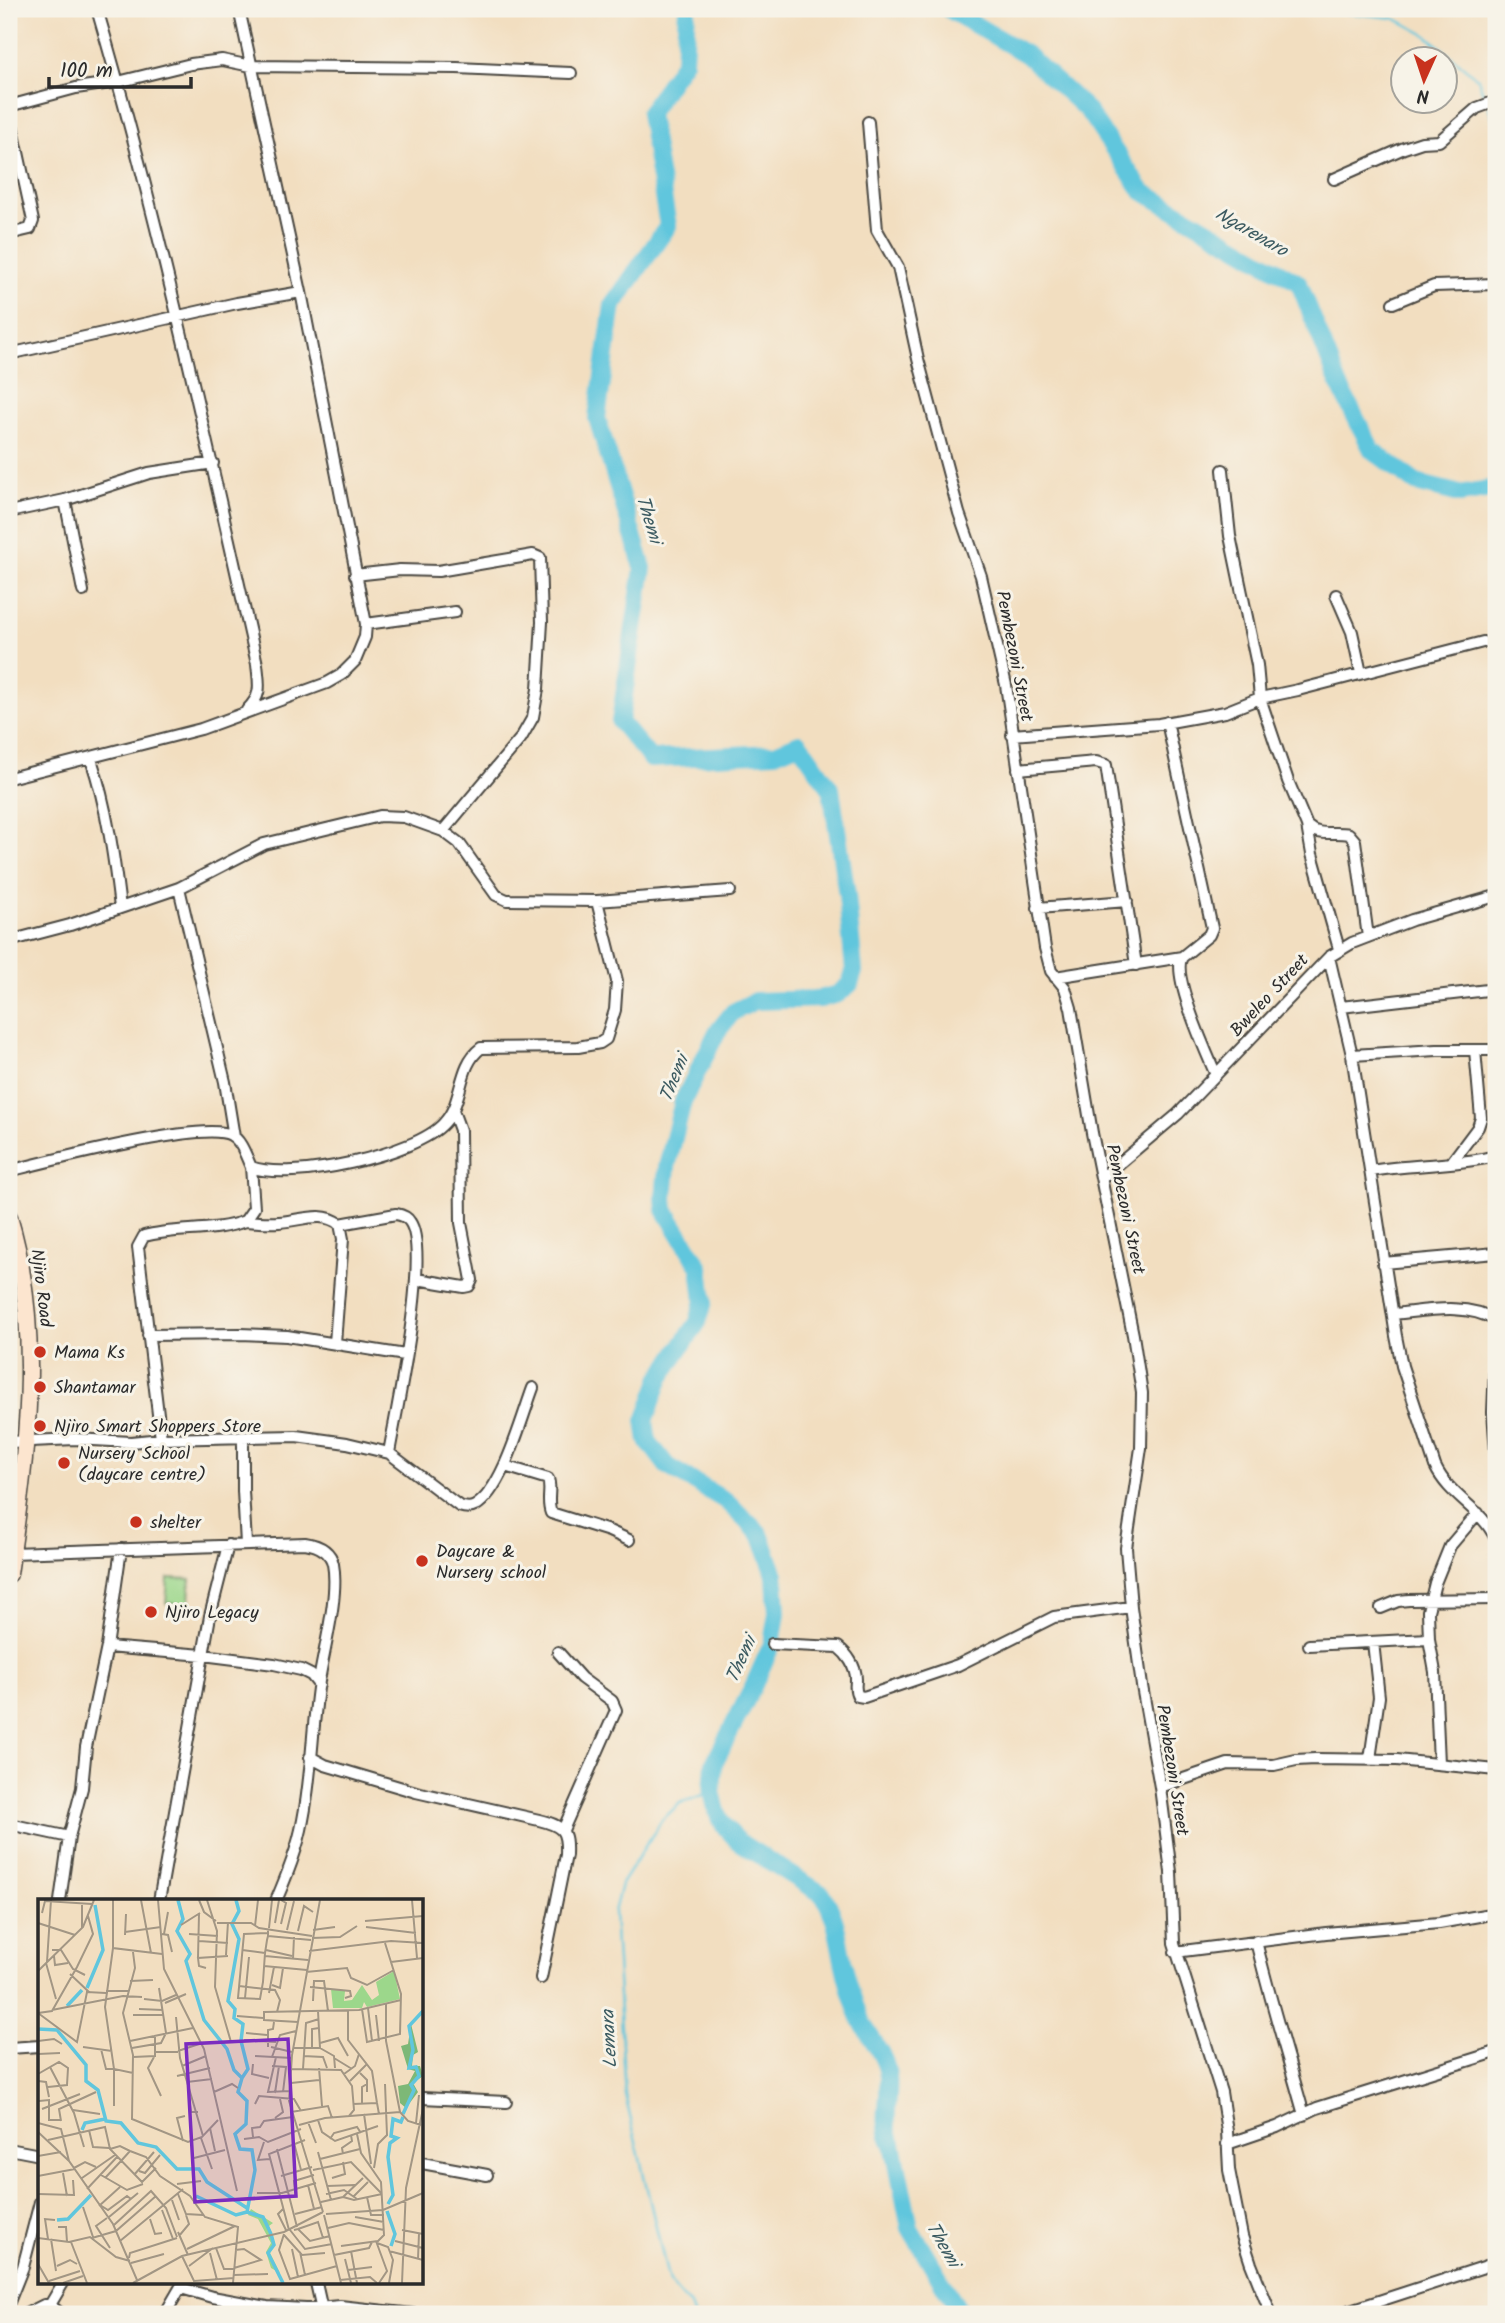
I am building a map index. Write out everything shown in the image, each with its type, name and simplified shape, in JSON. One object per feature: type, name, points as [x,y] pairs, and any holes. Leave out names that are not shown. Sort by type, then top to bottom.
[{"type":"street","points":[[97,9],[178,317],[257,664],[258,698],[244,713]]},
{"type":"street","points":[[9,778],[201,729],[294,696],[341,675],[360,653],[366,624],[301,292],[239,9]]},
{"type":"street","points":[[9,234],[30,229],[33,221],[9,109],[76,88],[118,82],[208,61],[230,61],[251,66],[457,68],[571,74]]},
{"type":"street","points":[[1334,179],[1404,148],[1422,142],[1439,141],[1476,108],[1496,101]]},
{"type":"street","name":"Pembezoni Street","points":[[868,122],[877,230],[898,267],[903,298],[942,450],[984,588],[1006,685],[1045,948],[1055,978],[1065,988],[1071,1008],[1133,1335],[1142,1392],[1140,1448],[1126,1548],[1131,1607],[1171,1872],[1175,1952],[1221,2092],[1229,2170],[1242,2236],[1271,2314]]},
{"type":"street","points":[[1394,303],[1434,286],[1496,284]]},
{"type":"street","points":[[9,354],[237,303],[301,292]]},
{"type":"street","points":[[9,512],[65,500],[149,473],[213,463]]},
{"type":"street","points":[[1223,470],[1230,537],[1257,666],[1260,698],[1288,781],[1307,826],[1312,854],[1339,949]]},
{"type":"street","points":[[65,500],[83,591]]},
{"type":"street","points":[[355,575],[400,570],[425,572],[533,555],[540,558],[542,622],[538,689],[533,717],[521,738],[443,831]]},
{"type":"street","points":[[1336,595],[1352,632],[1361,673]]},
{"type":"street","points":[[366,624],[455,612]]},
{"type":"street","points":[[1012,735],[1167,722],[1225,712],[1260,698],[1483,642]]},
{"type":"street","points":[[1167,722],[1181,794],[1212,922],[1209,935],[1182,957],[1178,966],[1182,985],[1216,1075]]},
{"type":"street","points":[[91,759],[100,787],[120,908]]},
{"type":"street","points":[[1017,769],[1096,762],[1106,765],[1136,965]]},
{"type":"street","points":[[9,941],[70,925],[179,888],[264,844],[380,816],[404,817],[443,831],[459,842],[501,899],[597,901],[730,891]]},
{"type":"street","points":[[1307,826],[1312,832],[1349,834],[1354,841],[1368,937]]},
{"type":"street","points":[[179,888],[225,1082],[234,1137],[251,1167],[254,1208],[245,1221]]},
{"type":"street","name":"Bweleo Street","points":[[1102,1178],[1144,1145],[1216,1075],[1328,957],[1339,949],[1431,913],[1496,896]]},
{"type":"street","points":[[251,1167],[264,1172],[278,1172],[357,1162],[391,1152],[417,1140],[443,1125],[453,1111],[468,1061],[481,1048],[600,1044],[606,1039],[615,1010],[617,981],[597,901]]},
{"type":"street","points":[[1038,908],[1127,901]]},
{"type":"street","points":[[1055,978],[1182,957]]},
{"type":"street","points":[[1328,957],[1352,1055],[1383,1263],[1402,1366],[1435,1466],[1443,1482],[1489,1524],[1496,1539]]},
{"type":"street","points":[[1341,1007],[1496,989]]},
{"type":"street","points":[[1451,1163],[1478,1127],[1481,1118],[1475,1050]]},
{"type":"street","points":[[1352,1055],[1496,1050]]},
{"type":"street","points":[[417,1279],[464,1287],[469,1286],[472,1280],[461,1223],[460,1130],[453,1111]]},
{"type":"street","points":[[9,1171],[127,1143],[186,1134],[220,1132],[234,1137]]},
{"type":"street","points":[[1371,1171],[1403,1165],[1466,1163],[1496,1156]]},
{"type":"street","points":[[161,1439],[138,1247],[144,1236],[158,1232],[233,1226],[245,1221],[281,1222],[320,1216],[329,1217],[340,1224],[396,1214],[412,1223],[417,1279],[389,1454]]},
{"type":"street","name":"Njiro Road","points":[[9,1217],[28,1323],[30,1364],[26,1443],[9,1574]]},
{"type":"street","points":[[335,1343],[343,1239],[340,1224]]},
{"type":"street","points":[[1383,1263],[1496,1253]]},
{"type":"street","points":[[1393,1314],[1466,1310],[1489,1316],[1496,1324]]},
{"type":"street","points":[[148,1335],[288,1336],[405,1355]]},
{"type":"street","points":[[1496,1343],[1493,1412],[1496,1452]]},
{"type":"street","points":[[9,1442],[75,1439],[122,1442],[296,1436],[347,1443],[389,1454],[459,1506],[468,1508],[477,1505],[491,1490],[505,1466],[533,1388]]},
{"type":"street","points":[[243,1438],[246,1544]]},
{"type":"street","points":[[505,1466],[548,1479],[550,1485],[547,1505],[551,1513],[629,1540]]},
{"type":"street","points":[[1439,1763],[1435,1672],[1427,1611],[1450,1546],[1478,1513]]},
{"type":"street","points":[[12,1553],[246,1544],[313,1544],[328,1553],[333,1563],[332,1599],[304,1819],[297,1847],[277,1899]]},
{"type":"street","points":[[159,1899],[203,1655],[216,1588],[228,1545]]},
{"type":"street","points":[[60,1899],[69,1837],[82,1788],[86,1747],[107,1647],[121,1549]]},
{"type":"street","points":[[1381,1608],[1398,1601],[1496,1599]]},
{"type":"street","points":[[772,1644],[838,1647],[855,1671],[855,1692],[864,1697],[958,1665],[1054,1617],[1131,1607]]},
{"type":"street","points":[[1309,1645],[1429,1639]]},
{"type":"street","points":[[1370,1759],[1379,1697],[1373,1642]]},
{"type":"street","points":[[107,1647],[203,1655],[290,1667],[311,1675],[319,1685]]},
{"type":"street","points":[[558,1652],[581,1678],[612,1701],[616,1710],[563,1830]]},
{"type":"street","points":[[310,1757],[325,1765],[405,1789],[539,1820],[563,1830],[567,1839],[566,1855],[541,1978]]},
{"type":"street","points":[[1160,1787],[1235,1763],[1274,1765],[1296,1760],[1370,1759],[1496,1770]]},
{"type":"street","points":[[9,1824],[69,1837]]},
{"type":"street","points":[[1175,1952],[1439,1923],[1496,1913]]},
{"type":"street","points":[[1256,1941],[1304,2115]]},
{"type":"street","points":[[9,2048],[38,2046]]},
{"type":"street","points":[[1227,2144],[1317,2108],[1496,2052]]},
{"type":"street","points":[[424,2098],[506,2102]]},
{"type":"street","points":[[9,2150],[38,2155]]},
{"type":"street","points":[[424,2163],[487,2175]]},
{"type":"street","points":[[9,2302],[23,2267],[38,2210]]},
{"type":"street","points":[[1339,2314],[1496,2263]]},
{"type":"street","points":[[50,2305],[62,2284]]},
{"type":"street","points":[[316,2284],[322,2311]]},
{"type":"street","points":[[165,2314],[182,2285],[212,2297],[267,2306],[322,2311],[360,2308],[412,2314]]},
{"type":"street","points":[[26,2314],[44,2305],[50,2305],[61,2314]]},
{"type":"green space","points":[[168,1578],[190,1579],[189,1605],[166,1603]]},
{"type":"waterway","name":"Themi","points":[[687,9],[684,61],[649,113],[668,226],[613,305],[597,418],[643,568],[620,722],[651,759],[775,753],[799,743],[831,789],[847,895],[854,971],[850,984],[838,994],[820,999],[755,1001],[733,1012],[717,1032],[683,1101],[667,1167],[665,1210],[700,1267],[704,1301],[698,1322],[661,1377],[645,1421],[648,1441],[667,1466],[726,1501],[760,1534],[775,1575],[777,1613],[772,1644],[714,1763],[712,1792],[717,1812],[724,1826],[739,1842],[822,1894],[827,1902],[836,1926],[855,2004],[887,2070],[887,2126],[910,2228],[961,2314]]},
{"type":"waterway","name":"Ngarenaro","points":[[948,9],[1027,55],[1087,110],[1142,191],[1299,283],[1339,385],[1372,450],[1416,483],[1460,494],[1496,488]]},
{"type":"waterway","points":[[1327,9],[1394,18],[1426,35],[1478,79],[1486,101]]},
{"type":"waterway","points":[[1489,107],[1496,127]]},
{"type":"waterway","name":"Lemara","points":[[693,2314],[690,2306],[669,2282],[625,2095],[614,1912],[621,1884],[662,1820],[680,1803],[712,1792]]},
{"type":"place","name":"Mama Ks","points":[[40,1352]]},
{"type":"place","name":"Shantamar","points":[[40,1387]]},
{"type":"place","name":"Njiro Smart Shoppers Store","points":[[40,1426]]},
{"type":"place","name":"Nursery School (daycare centre)","points":[[64,1463]]},
{"type":"place","name":"shelter","points":[[136,1522]]},
{"type":"place","name":"Daycare & Nursery school","points":[[422,1561]]},
{"type":"place","name":"Njiro Legacy","points":[[151,1612]]}]
